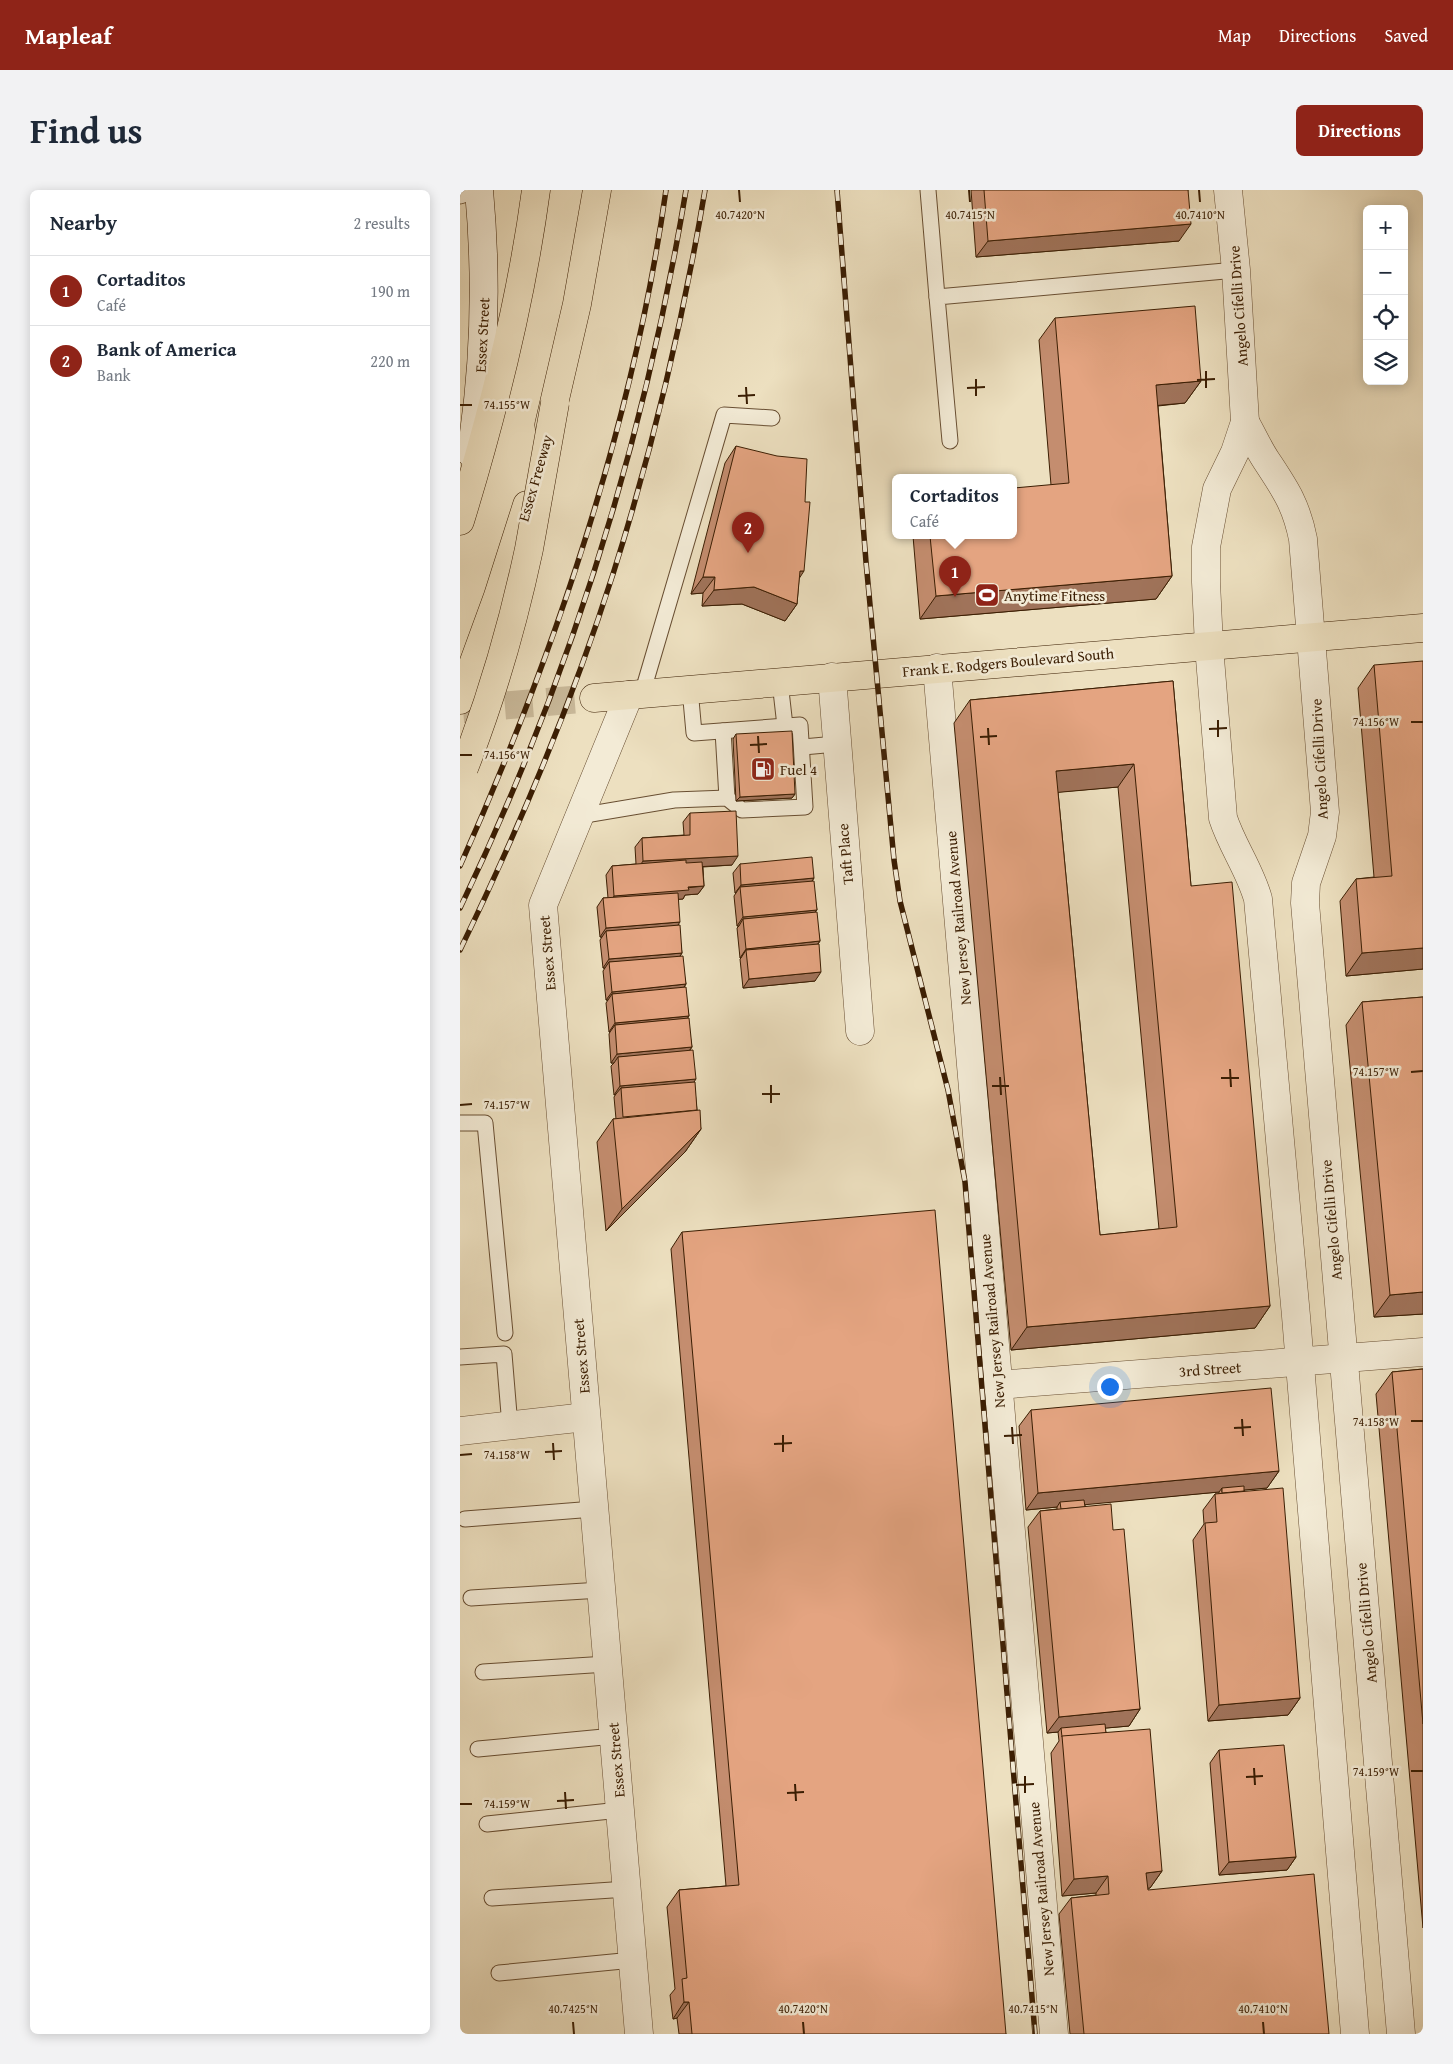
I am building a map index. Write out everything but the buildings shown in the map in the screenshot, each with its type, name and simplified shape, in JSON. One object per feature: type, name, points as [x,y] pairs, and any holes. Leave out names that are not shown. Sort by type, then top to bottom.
[{"type":"main road","points":[[460,521],[484,438],[506,350],[528,244],[536,190]]},
{"type":"main road","name":"Essex Freeway","points":[[460,700],[514,548],[555,403],[586,257],[597,190]]},
{"type":"main road","points":[[462,773],[490,698],[516,601],[528,550],[555,403]]},
{"type":"main road","name":"Frank E. Rodgers Boulevard South","points":[[594,698],[1423,628]]},
{"type":"street","name":"Essex Street","points":[[460,508],[474,436],[481,369],[484,285],[479,190]]},
{"type":"street","name":"Angelo Cifelli Drive","points":[[1228,190],[1236,270],[1246,422],[1218,489],[1210,521],[1206,546],[1209,646],[1223,818],[1229,835],[1254,883],[1258,899],[1300,1362],[1355,2034]]},
{"type":"street","name":"Angelo Cifelli Drive","points":[[1246,422],[1265,458],[1292,501],[1300,520],[1303,539],[1325,812],[1322,836],[1306,883],[1305,903],[1401,2034]]},
{"type":"street","name":"New Jersey Railroad Avenue","points":[[937,668],[1054,2034]]},
{"type":"street","name":"Taft Place","points":[[832,677],[860,1032]]},
{"type":"street","name":"Essex Street","points":[[636,694],[579,816],[543,905],[639,2034]]},
{"type":"street","name":"3rd Street","points":[[997,1386],[1423,1352]]},
{"type":"street","points":[[460,1431],[586,1417]]},
{"type":"lane","points":[[460,196],[479,190]]},
{"type":"lane","points":[[928,190],[950,441]]},
{"type":"lane","points":[[937,298],[1236,270]]},
{"type":"lane","points":[[636,694],[724,415],[772,418]]},
{"type":"lane","points":[[780,682],[785,726]]},
{"type":"lane","points":[[579,816],[674,800],[727,798],[742,810],[805,808],[797,767],[802,747],[800,725],[694,733],[690,689]]},
{"type":"lane","points":[[723,731],[730,771],[727,798]]},
{"type":"lane","points":[[802,747],[836,744]]},
{"type":"lane","points":[[460,1123],[485,1122],[505,1333]]},
{"type":"lane","points":[[460,1357],[504,1354],[510,1426]]},
{"type":"lane","points":[[465,1519],[594,1509]]},
{"type":"lane","points":[[471,1598],[601,1590]]},
{"type":"lane","points":[[483,1672],[607,1664]]},
{"type":"lane","points":[[478,1749],[614,1736]]},
{"type":"lane","points":[[488,1824],[620,1810]]},
{"type":"lane","points":[[492,1898],[627,1889]]},
{"type":"lane","points":[[499,1973],[633,1960]]},
{"type":"tunnel","points":[[463,709],[594,698]]},
{"type":"railway","points":[[460,866],[528,703],[587,535],[612,450],[633,364],[652,277],[666,190]]},
{"type":"railway","points":[[460,908],[536,735],[569,646],[598,557],[649,375],[669,283],[686,190]]},
{"type":"railway","points":[[460,950],[503,858],[543,765],[580,670],[613,574],[628,527],[666,384],[705,190]]},
{"type":"railway","points":[[837,190],[866,562],[894,860],[900,901],[948,1090],[965,1182],[1035,2034]]},
{"type":"place","name":"Bank of America","points":[[748,553]]},
{"type":"place","name":"Anytime Fitness","points":[[987,595]]},
{"type":"place","name":"Cortaditos","points":[[955,597]]},
{"type":"place","name":"Fuel 4","points":[[763,769]]}]
